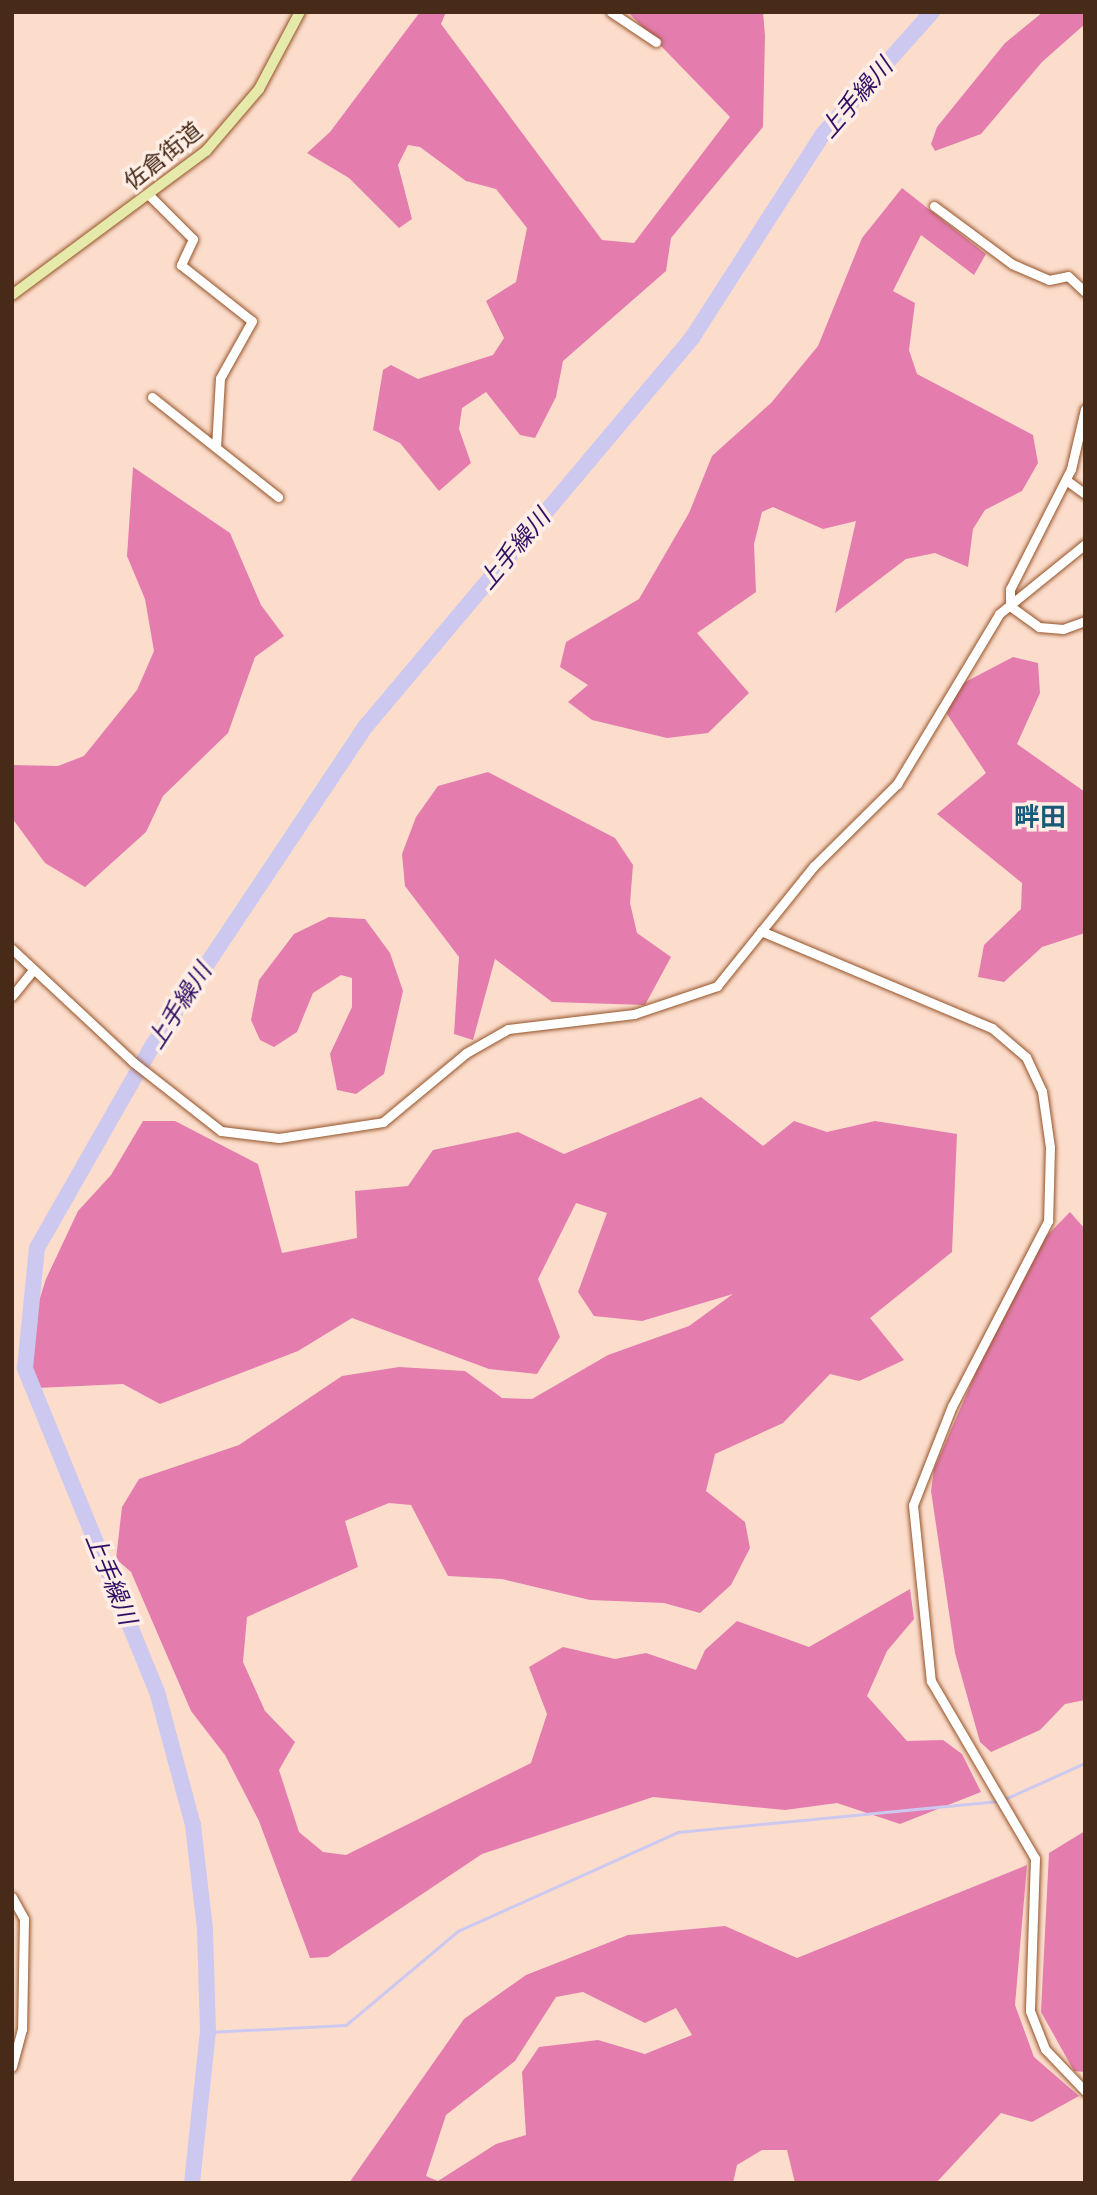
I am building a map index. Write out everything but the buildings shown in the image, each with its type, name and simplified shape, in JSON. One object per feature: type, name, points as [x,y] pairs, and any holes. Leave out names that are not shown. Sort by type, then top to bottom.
[{"type":"main road","name":"佐倉街道","points":[[12,295],[149,195],[227,131],[275,63],[300,12]]},
{"type":"street","points":[[611,12],[656,42]]},
{"type":"street","points":[[149,195],[193,239],[181,265],[252,321],[220,378],[216,447]]},
{"type":"street","points":[[933,206],[1012,264],[1049,281],[1068,276],[1085,292]]},
{"type":"street","points":[[152,397],[278,496]]},
{"type":"street","points":[[1010,606],[1024,557],[1066,480],[1085,409]]},
{"type":"street","points":[[1066,480],[1085,494]]},
{"type":"street","points":[[12,948],[32,971],[133,1063],[211,1126],[234,1136],[358,1130],[398,1113],[467,1053],[508,1028],[634,1014],[709,992],[814,866],[897,784],[990,628],[1010,606],[1085,544]]},
{"type":"street","points":[[1010,606],[1050,629],[1085,621]]},
{"type":"street","points":[[761,931],[992,1028],[1026,1058],[1042,1091],[1050,1147],[1048,1221],[953,1406],[913,1505],[931,1681],[1035,1858],[1030,2011],[1045,2049],[1085,2091]]},
{"type":"street","points":[[12,996],[32,971]]},
{"type":"street","points":[[12,1896],[24,1919],[22,2029],[12,2067]]},
{"type":"shaded area","points":[[420,12],[446,12],[441,24],[602,240],[634,243],[730,117],[628,12],[763,12],[765,36],[763,127],[671,238],[666,271],[563,361],[556,397],[535,438],[520,435],[486,392],[462,408],[459,429],[471,463],[439,491],[400,443],[373,430],[383,370],[391,365],[418,379],[493,355],[504,338],[486,301],[516,282],[527,228],[496,189],[466,181],[420,147],[408,145],[398,165],[412,219],[399,228],[349,178],[307,153],[330,132]]},
{"type":"shaded area","points":[[1043,12],[1085,12],[1085,24],[1042,62],[981,134],[935,151],[931,144],[937,127],[1005,43]]},
{"type":"shaded area","points":[[902,188],[986,254],[974,275],[921,235],[893,291],[915,303],[909,350],[917,374],[1033,435],[1038,463],[1022,491],[985,510],[973,529],[968,567],[935,553],[906,559],[835,613],[856,521],[823,529],[773,507],[762,512],[754,544],[756,592],[697,633],[749,693],[708,733],[667,738],[592,720],[568,702],[588,685],[560,667],[566,642],[639,599],[689,513],[712,456],[771,403],[818,346],[862,238]]},
{"type":"shaded area","points":[[133,467],[230,533],[261,605],[284,636],[255,657],[228,733],[163,796],[146,832],[85,887],[45,863],[12,818],[12,765],[58,766],[84,756],[137,690],[154,651],[145,599],[127,556]]},
{"type":"shaded area","points":[[1013,657],[1038,663],[1040,693],[1017,744],[1085,792],[1085,933],[1042,947],[1004,982],[978,977],[984,945],[1021,909],[1022,883],[937,814],[986,773],[947,714],[952,689]]},
{"type":"shaded area","points":[[488,772],[615,838],[633,865],[630,903],[637,933],[671,957],[645,1005],[552,1002],[495,959],[473,1040],[454,1034],[459,957],[405,886],[402,854],[416,817],[438,786]]},
{"type":"shaded area","points":[[329,917],[365,919],[390,953],[403,991],[384,1074],[356,1094],[337,1090],[330,1054],[352,1007],[352,978],[341,975],[313,993],[297,1032],[274,1047],[260,1040],[251,1020],[259,980],[294,934]]},
{"type":"shaded area","points":[[701,1097],[763,1146],[794,1121],[827,1132],[875,1121],[957,1134],[952,1252],[870,1318],[904,1360],[859,1381],[830,1374],[783,1423],[715,1454],[706,1491],[745,1522],[750,1548],[731,1585],[700,1613],[664,1603],[590,1600],[502,1579],[448,1576],[411,1505],[389,1503],[345,1521],[358,1567],[247,1617],[243,1662],[265,1711],[295,1742],[279,1770],[299,1832],[323,1852],[346,1855],[531,1763],[547,1714],[529,1667],[563,1647],[615,1659],[646,1653],[696,1670],[705,1650],[737,1621],[809,1647],[910,1589],[914,1619],[887,1651],[867,1696],[907,1741],[943,1740],[962,1754],[981,1792],[900,1824],[837,1803],[785,1810],[653,1797],[482,1854],[328,1957],[310,1958],[259,1821],[225,1755],[191,1711],[131,1572],[116,1559],[122,1507],[139,1479],[239,1445],[342,1376],[399,1367],[465,1371],[502,1398],[532,1399],[608,1355],[689,1326],[733,1294],[642,1321],[594,1316],[578,1292],[607,1213],[576,1203],[538,1279],[560,1337],[537,1374],[489,1369],[352,1318],[298,1351],[160,1404],[123,1384],[37,1388],[26,1342],[46,1279],[78,1211],[111,1175],[143,1121],[175,1121],[258,1164],[282,1253],[357,1238],[355,1191],[408,1186],[433,1150],[518,1132],[564,1154]]},
{"type":"shaded area","points":[[1070,1212],[1085,1229],[1085,1700],[1065,1704],[1040,1730],[991,1752],[980,1742],[955,1653],[931,1491],[934,1469],[1026,1257]]},
{"type":"shaded area","points":[[1085,1831],[1085,2072],[1074,2071],[1041,2012],[1049,1853]]},
{"type":"shaded area","points":[[1027,1865],[1015,2005],[1034,2057],[1079,2096],[1032,2122],[1001,2113],[936,2183],[795,2183],[787,2150],[762,2150],[737,2165],[733,2183],[349,2183],[464,2019],[526,1975],[628,1935],[725,1926],[797,1958]],"holes":[[[583,1992],[645,2023],[676,2008],[692,2035],[645,2054],[598,2040],[539,2047],[522,2072],[526,2135],[496,2144],[438,2181],[426,2176],[446,2115],[515,2061],[556,1997]]]},
{"type":"waterway","name":"上手繰川","points":[[192,2183],[208,2032],[205,1929],[193,1825],[157,1692],[25,1368],[37,1248],[153,1045],[366,726],[692,338],[823,134],[932,12]]},
{"type":"waterway","points":[[1005,1799],[1085,1763]]},
{"type":"waterway","points":[[208,2032],[346,2025],[458,1931],[678,1832],[999,1801]]},
{"type":"district","name":"畔田","points":[[1040,818]]}]
